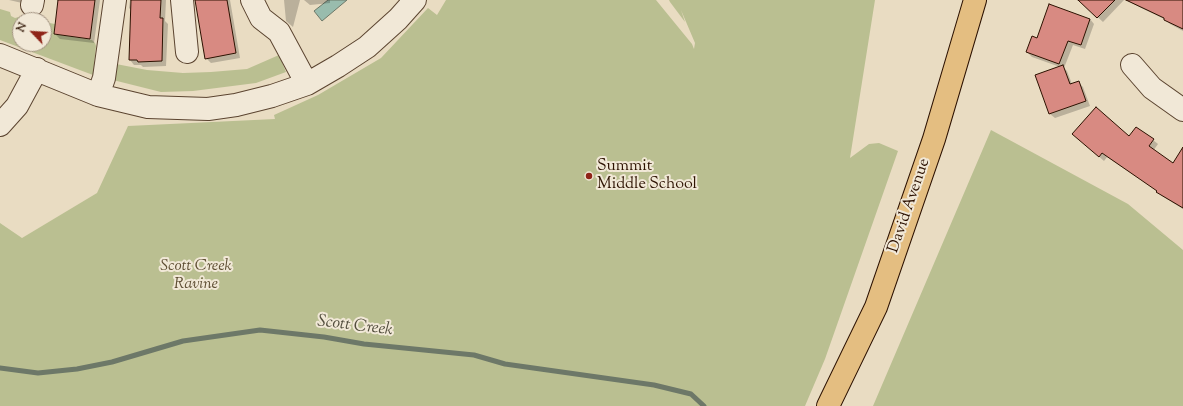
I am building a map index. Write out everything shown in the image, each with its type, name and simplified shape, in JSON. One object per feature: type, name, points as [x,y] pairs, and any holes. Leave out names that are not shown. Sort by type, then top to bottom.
[{"type":"main road","name":"David Avenue","points":[[828,406],[876,307],[934,139],[974,0]]},
{"type":"street","points":[[98,95],[104,78],[115,0]]},
{"type":"street","points":[[182,0],[187,52]]},
{"type":"street","points":[[252,0],[261,18],[279,32],[307,84]]},
{"type":"street","points":[[0,55],[98,95],[148,107],[208,109],[258,100],[307,84],[338,66],[366,47],[398,19],[415,0]]},
{"type":"street","points":[[1132,65],[1152,88],[1183,110]]},
{"type":"street","points":[[0,125],[17,106],[37,69]]},
{"type":"green space","name":"Scott Creek Ravine","points":[[446,0],[656,0],[692,44],[694,49],[695,43],[681,10],[685,22],[669,0],[875,0],[850,158],[869,144],[879,143],[898,151],[825,359],[805,406],[0,406],[0,223],[22,238],[97,193],[128,126],[275,119],[274,115],[318,95],[381,58],[428,8],[437,15]]},
{"type":"green space","points":[[0,9],[10,12],[12,16],[12,45],[0,40]]},
{"type":"green space","points":[[52,23],[55,24],[54,34],[92,40],[95,43],[93,75],[32,52],[52,52]]},
{"type":"green space","points":[[279,55],[286,72],[256,83],[193,91],[161,92],[113,80],[116,64],[147,70],[183,73],[211,72],[247,69]]},
{"type":"green space","points":[[991,130],[1128,204],[1183,250],[1183,406],[873,406]]},
{"type":"shaded area","points":[[328,0],[347,0],[322,21],[314,11]]},
{"type":"building","points":[[58,0],[95,0],[90,39],[54,34]]},
{"type":"building","points":[[131,0],[161,0],[160,18],[163,18],[162,61],[138,62],[137,60],[129,60]]},
{"type":"building","points":[[195,0],[227,0],[236,53],[205,59]]},
{"type":"building","points":[[1078,0],[1115,0],[1097,18]]},
{"type":"building","points":[[1126,0],[1183,0],[1183,29],[1164,20],[1164,18]]},
{"type":"building","points":[[1049,4],[1090,19],[1081,45],[1068,41],[1059,64],[1026,52],[1032,36],[1037,38]]},
{"type":"building","points":[[1063,65],[1070,84],[1079,81],[1086,101],[1049,114],[1035,75]]},
{"type":"building","points":[[1096,107],[1129,136],[1136,127],[1154,139],[1149,146],[1173,163],[1183,147],[1183,208],[1156,192],[1157,191],[1102,153],[1099,157],[1072,134]]},
{"type":"waterway","name":"Scott Creek","points":[[0,368],[38,373],[77,369],[112,362],[183,341],[260,330],[324,337],[364,344],[474,355],[505,364],[654,385],[691,394],[704,406]]},
{"type":"place","name":"Summit Middle School","points":[[589,176]]}]
